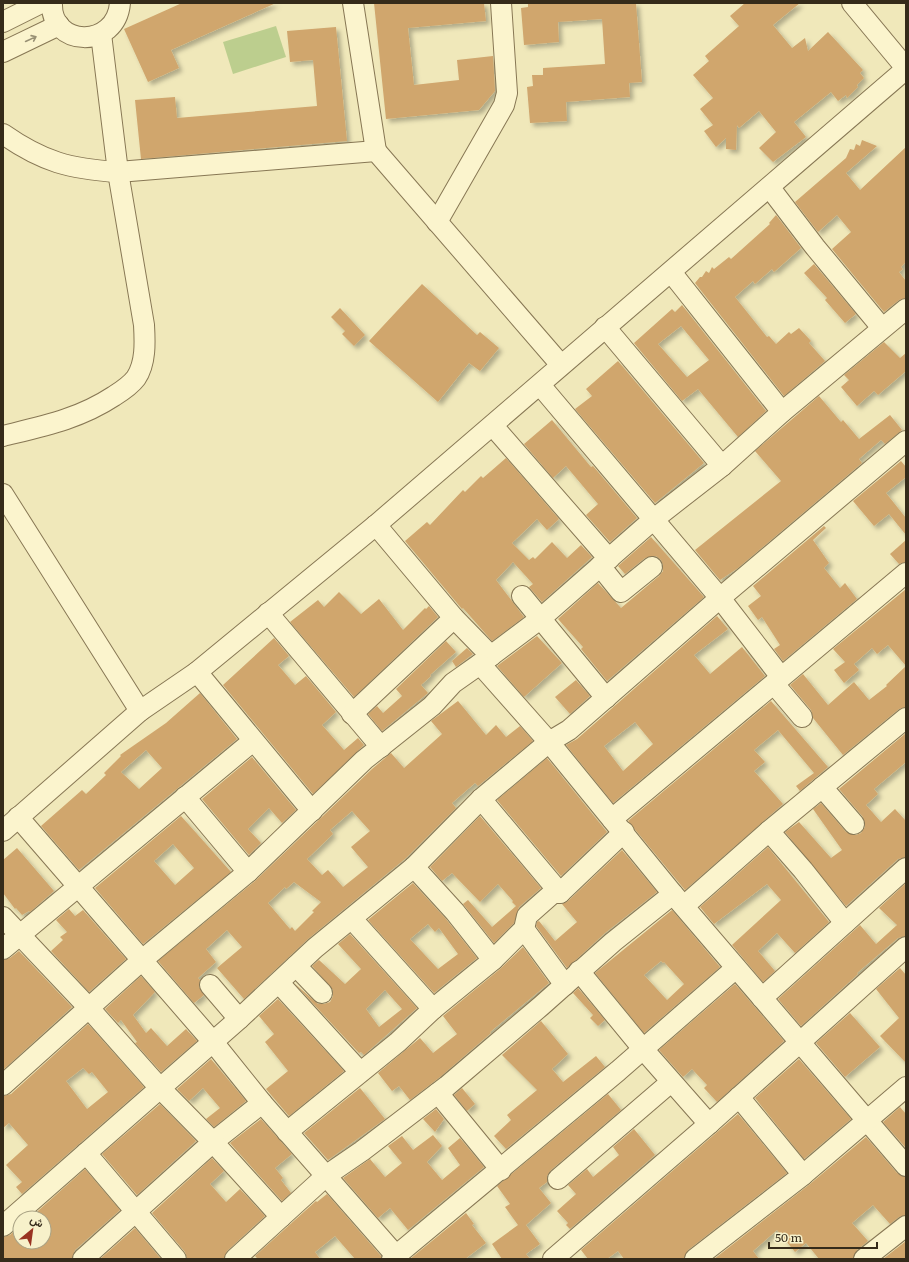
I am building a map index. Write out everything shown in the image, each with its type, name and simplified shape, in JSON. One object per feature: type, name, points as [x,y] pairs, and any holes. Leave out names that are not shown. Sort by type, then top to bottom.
[{"type":"street","points":[[3,22],[42,3]]},
{"type":"street","points":[[52,3],[54,17],[59,25],[66,32],[85,38],[101,34],[111,27],[116,20],[120,3]]},
{"type":"street","points":[[354,3],[376,151],[561,365]]},
{"type":"street","points":[[437,222],[504,105],[507,93],[501,3]]},
{"type":"street","points":[[3,830],[140,711],[197,672],[376,526],[493,426],[605,327],[770,188],[906,69],[852,3]]},
{"type":"street","points":[[3,52],[59,25]]},
{"type":"street","points":[[3,436],[79,416],[128,387],[136,378],[141,366],[146,345],[144,325],[118,172],[101,34]]},
{"type":"street","points":[[3,134],[40,156],[65,165],[85,170],[118,172],[376,151]]},
{"type":"street","points":[[770,188],[815,247],[882,328]]},
{"type":"street","points":[[671,272],[782,412]]},
{"type":"street","points":[[7,1075],[248,872],[364,760],[432,706],[452,683],[540,619],[654,519],[722,466],[782,412],[906,309]]},
{"type":"street","points":[[605,327],[722,466]]},
{"type":"street","points":[[540,385],[720,598],[802,717]]},
{"type":"street","points":[[493,426],[604,563],[621,592],[652,567]]},
{"type":"street","points":[[3,1226],[239,1019],[315,948],[414,867],[481,799],[548,742],[569,730],[720,598],[906,441]]},
{"type":"street","points":[[3,494],[140,711]]},
{"type":"street","points":[[376,526],[454,618],[548,742],[618,825],[678,900],[906,1166]]},
{"type":"street","points":[[287,1132],[398,1042],[433,1009],[493,960],[524,929],[527,916],[553,893],[560,893],[618,825],[778,681],[906,574]]},
{"type":"street","points":[[522,596],[606,698]]},
{"type":"street","points":[[268,613],[381,747]]},
{"type":"street","points":[[352,714],[454,618]]},
{"type":"street","points":[[197,672],[312,811]]},
{"type":"street","points":[[235,1259],[327,1175],[362,1151],[438,1093],[572,978],[769,831],[906,718]]},
{"type":"street","points":[[3,949],[253,741]]},
{"type":"street","points":[[822,787],[854,824]]},
{"type":"street","points":[[186,798],[248,872]]},
{"type":"street","points":[[481,799],[560,893]]},
{"type":"street","points":[[18,817],[141,961],[213,1042],[262,1103],[327,1175],[396,1258],[736,968]]},
{"type":"street","points":[[769,831],[845,922]]},
{"type":"street","points":[[414,867],[455,912],[493,960]]},
{"type":"street","points":[[762,998],[906,868]]},
{"type":"street","points":[[3,917],[88,1008],[159,1088],[213,1142],[281,1217]]},
{"type":"street","points":[[352,918],[433,1009]]},
{"type":"street","points":[[524,929],[642,1049],[709,1124]]},
{"type":"street","points":[[565,1256],[739,1096],[799,1043],[903,956]]},
{"type":"street","points":[[296,966],[322,993]]},
{"type":"street","points":[[279,983],[360,1072]]},
{"type":"street","points":[[210,986],[239,1019]]},
{"type":"street","points":[[558,1179],[671,1082]]},
{"type":"street","points":[[695,1259],[803,1175],[906,1088]]},
{"type":"street","points":[[438,1093],[501,1170]]},
{"type":"street","points":[[739,1096],[803,1175]]},
{"type":"street","points":[[83,1259],[213,1142],[262,1103]]},
{"type":"street","points":[[86,1153],[176,1259]]},
{"type":"street","points":[[864,1259],[906,1226]]},
{"type":"green space","points":[[276,26],[286,57],[233,74],[223,42]]},
{"type":"building","points":[[182,3],[276,3],[171,50],[179,68],[148,82],[124,29]]},
{"type":"building","points":[[374,3],[484,3],[486,21],[408,28],[414,85],[459,80],[457,60],[493,56],[495,91],[479,110],[386,119]]},
{"type":"building","points":[[528,3],[636,3],[642,82],[629,83],[630,97],[566,102],[567,121],[530,123],[527,87],[533,86],[532,75],[543,75],[543,68],[605,64],[602,19],[558,22],[559,42],[524,45],[521,8],[528,7]]},
{"type":"building","points":[[745,3],[800,3],[773,25],[792,48],[805,38],[808,51],[828,32],[863,70],[860,73],[864,78],[857,85],[858,87],[847,98],[846,95],[838,101],[831,92],[794,122],[806,137],[773,162],[759,148],[776,132],[759,111],[739,128],[737,125],[736,150],[726,149],[726,138],[716,147],[704,131],[713,125],[700,109],[713,98],[693,75],[709,61],[705,56],[739,26],[730,16]]},
{"type":"building","points":[[336,27],[347,141],[141,159],[135,100],[175,97],[177,118],[317,106],[313,60],[290,62],[287,31]]},
{"type":"building","points":[[862,140],[877,146],[846,173],[860,190],[906,147],[906,262],[901,267],[903,269],[899,272],[906,281],[906,298],[899,300],[884,312],[832,249],[851,232],[837,215],[818,232],[795,202],[846,158],[850,149],[854,150],[856,144],[860,146]]},
{"type":"building","points":[[776,215],[801,248],[774,272],[772,269],[755,284],[753,281],[735,297],[767,337],[769,336],[776,344],[789,332],[791,334],[799,328],[811,341],[809,343],[825,361],[784,396],[695,283],[706,271],[709,273],[712,267],[714,269],[729,257],[731,259],[770,224],[769,223]]},
{"type":"building","points":[[814,264],[856,314],[845,323],[825,300],[827,298],[804,273]]},
{"type":"building","points":[[422,284],[477,335],[480,332],[499,348],[480,371],[469,363],[438,402],[369,341]]},
{"type":"building","points":[[682,305],[766,411],[738,437],[698,389],[682,401],[634,343],[672,309],[675,312]],"holes":[[[681,326],[709,360],[687,377],[658,344]]]},
{"type":"building","points":[[340,308],[365,335],[354,346],[342,334],[345,331],[331,317]]},
{"type":"building","points":[[884,342],[900,358],[906,353],[906,371],[878,395],[874,391],[857,406],[841,387],[849,380],[844,375]]},
{"type":"building","points":[[618,361],[704,463],[655,503],[575,409],[592,396],[586,389]]},
{"type":"building","points":[[819,396],[841,422],[843,420],[859,439],[890,415],[902,430],[885,444],[881,440],[859,459],[862,463],[738,568],[720,580],[695,550],[781,481],[755,451]]},
{"type":"building","points":[[552,420],[591,467],[593,466],[637,518],[610,542],[586,515],[598,504],[566,466],[553,478],[524,444]]},
{"type":"building","points":[[506,458],[559,519],[547,530],[537,519],[512,543],[529,560],[533,557],[535,559],[552,542],[567,558],[581,545],[592,557],[542,602],[529,587],[533,584],[513,562],[496,580],[524,617],[492,641],[463,608],[462,609],[405,541],[427,522],[430,525],[463,490],[465,492],[481,476],[483,478]]},
{"type":"building","points":[[901,461],[906,467],[906,477],[886,493],[906,518],[906,535],[889,514],[874,526],[853,501]]},
{"type":"building","points":[[824,526],[826,528],[813,540],[829,563],[824,568],[840,588],[845,583],[857,599],[783,661],[774,649],[780,645],[762,617],[758,620],[748,606],[761,596],[753,586]]},
{"type":"building","points":[[651,537],[704,597],[607,681],[581,649],[583,647],[558,619],[598,583],[621,608],[659,576],[663,571],[663,565],[661,560],[656,556],[645,558],[625,574],[618,566]]},
{"type":"building","points":[[906,540],[906,562],[899,564],[890,554]]},
{"type":"building","points":[[906,589],[906,666],[888,645],[877,654],[872,648],[854,664],[859,670],[844,683],[834,670],[845,662],[833,649]]},
{"type":"building","points":[[339,592],[361,614],[379,599],[403,630],[425,608],[426,609],[429,606],[438,617],[354,697],[290,622],[318,600],[324,607]]},
{"type":"building","points":[[717,616],[728,629],[694,655],[710,674],[742,647],[765,676],[613,803],[566,745],[577,739]],"holes":[[[635,722],[653,744],[623,771],[604,746]]]},
{"type":"building","points":[[537,636],[562,663],[524,697],[497,666]]},
{"type":"building","points":[[274,638],[289,656],[278,665],[295,685],[306,676],[336,712],[322,725],[344,750],[358,738],[364,745],[313,794],[223,685]]},
{"type":"building","points":[[446,641],[456,652],[421,685],[428,693],[382,731],[368,714],[377,706],[383,713],[402,696],[396,689]]},
{"type":"building","points":[[467,648],[473,654],[456,667],[452,661]]},
{"type":"building","points":[[906,666],[906,707],[899,709],[843,755],[813,718],[811,710],[790,685],[803,674],[828,705],[854,682],[869,700],[887,686],[886,685]]},
{"type":"building","points":[[576,680],[590,696],[570,714],[555,697]]},
{"type":"building","points":[[200,693],[237,739],[79,870],[41,826],[82,790],[86,794],[106,775],[104,773],[121,756],[120,755],[166,723]],"holes":[[[146,750],[162,768],[139,789],[121,772]]]},
{"type":"building","points":[[458,701],[486,735],[496,725],[506,737],[520,726],[533,741],[478,786],[475,783],[452,803],[456,808],[406,858],[308,939],[244,999],[217,968],[242,947],[227,930],[206,949],[216,962],[198,978],[200,980],[199,987],[204,995],[194,1003],[158,961],[255,881],[372,769],[391,753],[404,768],[442,734],[431,721]],"holes":[[[352,811],[370,831],[351,847],[368,867],[343,887],[328,870],[322,875],[307,859],[333,834],[330,830]],[[294,882],[321,902],[312,911],[314,912],[295,931],[292,927],[290,929],[268,903],[285,887],[286,889]]]},
{"type":"building","points":[[771,701],[828,767],[800,791],[796,786],[814,773],[778,730],[754,750],[765,762],[754,771],[783,804],[685,890],[628,821]]},
{"type":"building","points":[[906,733],[906,762],[874,789],[878,794],[866,805],[881,822],[895,809],[906,821],[906,857],[898,859],[846,906],[785,832],[799,822],[831,858],[842,850],[813,809],[821,803],[846,832],[856,835],[861,833],[865,827],[863,817],[839,789]]},
{"type":"building","points":[[252,757],[296,810],[282,823],[269,808],[248,829],[261,843],[249,855],[202,799]]},
{"type":"building","points":[[547,758],[607,832],[561,876],[497,800]]},
{"type":"building","points":[[181,816],[231,872],[143,944],[95,888]],"holes":[[[173,844],[194,868],[175,885],[154,861]]]},
{"type":"building","points":[[480,816],[541,888],[519,907],[514,923],[494,943],[463,904],[468,900],[492,927],[516,906],[512,902],[513,901],[498,884],[480,902],[452,873],[442,881],[430,867]]},
{"type":"building","points":[[768,847],[829,922],[795,953],[777,933],[758,951],[775,971],[763,982],[732,945],[781,900],[767,884],[714,924],[700,907]]},
{"type":"building","points":[[17,848],[54,891],[30,912],[29,911],[22,915],[16,908],[15,909],[3,893],[3,860]]},
{"type":"building","points":[[622,850],[657,892],[605,933],[567,968],[536,926],[537,922],[539,921],[555,941],[577,922],[562,904],[568,901]]},
{"type":"building","points":[[413,883],[446,919],[477,958],[434,993],[368,920]],"holes":[[[428,924],[435,932],[439,928],[458,954],[438,969],[410,939]]]},
{"type":"building","points":[[906,883],[906,936],[898,938],[857,973],[858,974],[801,1026],[778,999],[860,925],[876,944],[897,925],[879,908]]},
{"type":"building","points":[[69,909],[75,916],[83,910],[126,959],[89,992],[51,951],[63,940],[60,937],[67,932],[56,920]]},
{"type":"building","points":[[672,910],[720,967],[644,1033],[595,973]],"holes":[[[661,961],[663,963],[664,962],[684,984],[667,1000],[644,975]]]},
{"type":"building","points":[[350,934],[417,1008],[364,1055],[361,1052],[359,1053],[294,983],[318,1004],[330,1002],[333,996],[333,990],[312,966],[319,960],[345,984],[361,969],[338,944]],"holes":[[[385,990],[402,1009],[379,1027],[366,1009]]]},
{"type":"building","points":[[523,947],[549,983],[490,1032],[491,1033],[440,1077],[410,1100],[399,1086],[392,1091],[378,1073],[420,1038],[433,1053],[457,1034],[443,1016],[500,969]]},
{"type":"building","points":[[19,951],[72,1007],[3,1070],[3,960],[10,958]]},
{"type":"building","points":[[900,968],[906,975],[906,1063],[880,1036],[899,1018],[876,989]]},
{"type":"building","points":[[141,976],[155,992],[133,1015],[146,1033],[151,1028],[167,1046],[186,1029],[197,1041],[161,1072],[135,1043],[137,1042],[121,1020],[118,1023],[105,1009]]},
{"type":"building","points":[[735,984],[784,1041],[717,1102],[704,1088],[707,1085],[692,1069],[683,1077],[659,1050]]},
{"type":"building","points":[[578,988],[605,1020],[598,1026],[590,1018],[593,1015],[573,993]]},
{"type":"building","points":[[278,999],[344,1071],[289,1116],[266,1089],[288,1071],[265,1042],[274,1034],[259,1016]]},
{"type":"building","points":[[850,1013],[880,1047],[845,1077],[816,1043]]},
{"type":"building","points":[[541,1021],[568,1054],[552,1069],[563,1082],[596,1056],[605,1067],[506,1149],[494,1136],[511,1120],[507,1115],[537,1090],[502,1055]]},
{"type":"building","points":[[88,1024],[144,1087],[22,1194],[16,1187],[22,1182],[6,1165],[28,1145],[9,1123],[3,1128],[3,1096],[11,1094]],"holes":[[[83,1068],[89,1074],[92,1072],[108,1092],[87,1109],[66,1081]]]},
{"type":"building","points":[[211,1059],[246,1101],[214,1127],[206,1119],[220,1108],[203,1088],[189,1101],[177,1089]]},
{"type":"building","points":[[799,1059],[851,1119],[804,1159],[755,1098]]},
{"type":"building","points":[[360,1088],[385,1119],[328,1160],[304,1133]]},
{"type":"building","points":[[462,1088],[475,1104],[467,1111],[454,1095]]},
{"type":"building","points":[[608,1094],[621,1110],[551,1170],[547,1176],[547,1182],[539,1188],[551,1203],[526,1225],[540,1244],[526,1254],[530,1259],[502,1259],[492,1244],[518,1225],[505,1207],[510,1204],[497,1186]]},
{"type":"building","points":[[160,1104],[196,1141],[137,1195],[102,1154]]},
{"type":"building","points":[[900,1107],[906,1114],[906,1148],[883,1122]]},
{"type":"building","points":[[436,1109],[444,1119],[435,1132],[423,1119]]},
{"type":"building","points":[[738,1114],[787,1173],[688,1250],[684,1259],[624,1259],[618,1251],[607,1259],[588,1259],[581,1250]]},
{"type":"building","points":[[261,1119],[292,1154],[275,1168],[283,1178],[281,1180],[291,1193],[282,1201],[230,1143]]},
{"type":"building","points":[[634,1129],[655,1155],[570,1229],[566,1225],[568,1223],[557,1211],[576,1194],[568,1185],[587,1169],[593,1177],[619,1155],[613,1147]]},
{"type":"building","points":[[433,1135],[442,1146],[427,1162],[442,1180],[460,1165],[448,1148],[460,1138],[484,1167],[408,1230],[390,1208],[378,1218],[343,1178],[370,1159],[385,1177],[402,1163],[388,1146],[402,1136],[413,1150]]},
{"type":"building","points":[[866,1137],[897,1173],[906,1177],[906,1215],[899,1217],[890,1224],[873,1205],[852,1223],[868,1241],[857,1250],[853,1259],[819,1259],[806,1243],[795,1252],[777,1230],[753,1251],[759,1259],[714,1259],[810,1184]]},
{"type":"building","points":[[212,1158],[224,1171],[210,1184],[226,1202],[240,1189],[265,1216],[227,1251],[224,1259],[187,1259],[185,1252],[152,1213]]},
{"type":"building","points":[[85,1169],[120,1210],[75,1250],[72,1259],[3,1259],[3,1237],[12,1233],[12,1250],[52,1250],[52,1210],[39,1210]]},
{"type":"building","points":[[327,1194],[381,1256],[381,1259],[355,1259],[335,1236],[315,1252],[320,1259],[258,1259],[255,1256],[316,1201],[317,1202]]},
{"type":"building","points":[[466,1213],[474,1224],[472,1225],[486,1243],[465,1259],[410,1259]]},
{"type":"building","points":[[135,1228],[161,1259],[100,1259]]},
{"type":"building","points":[[906,1241],[906,1259],[883,1259]]}]
